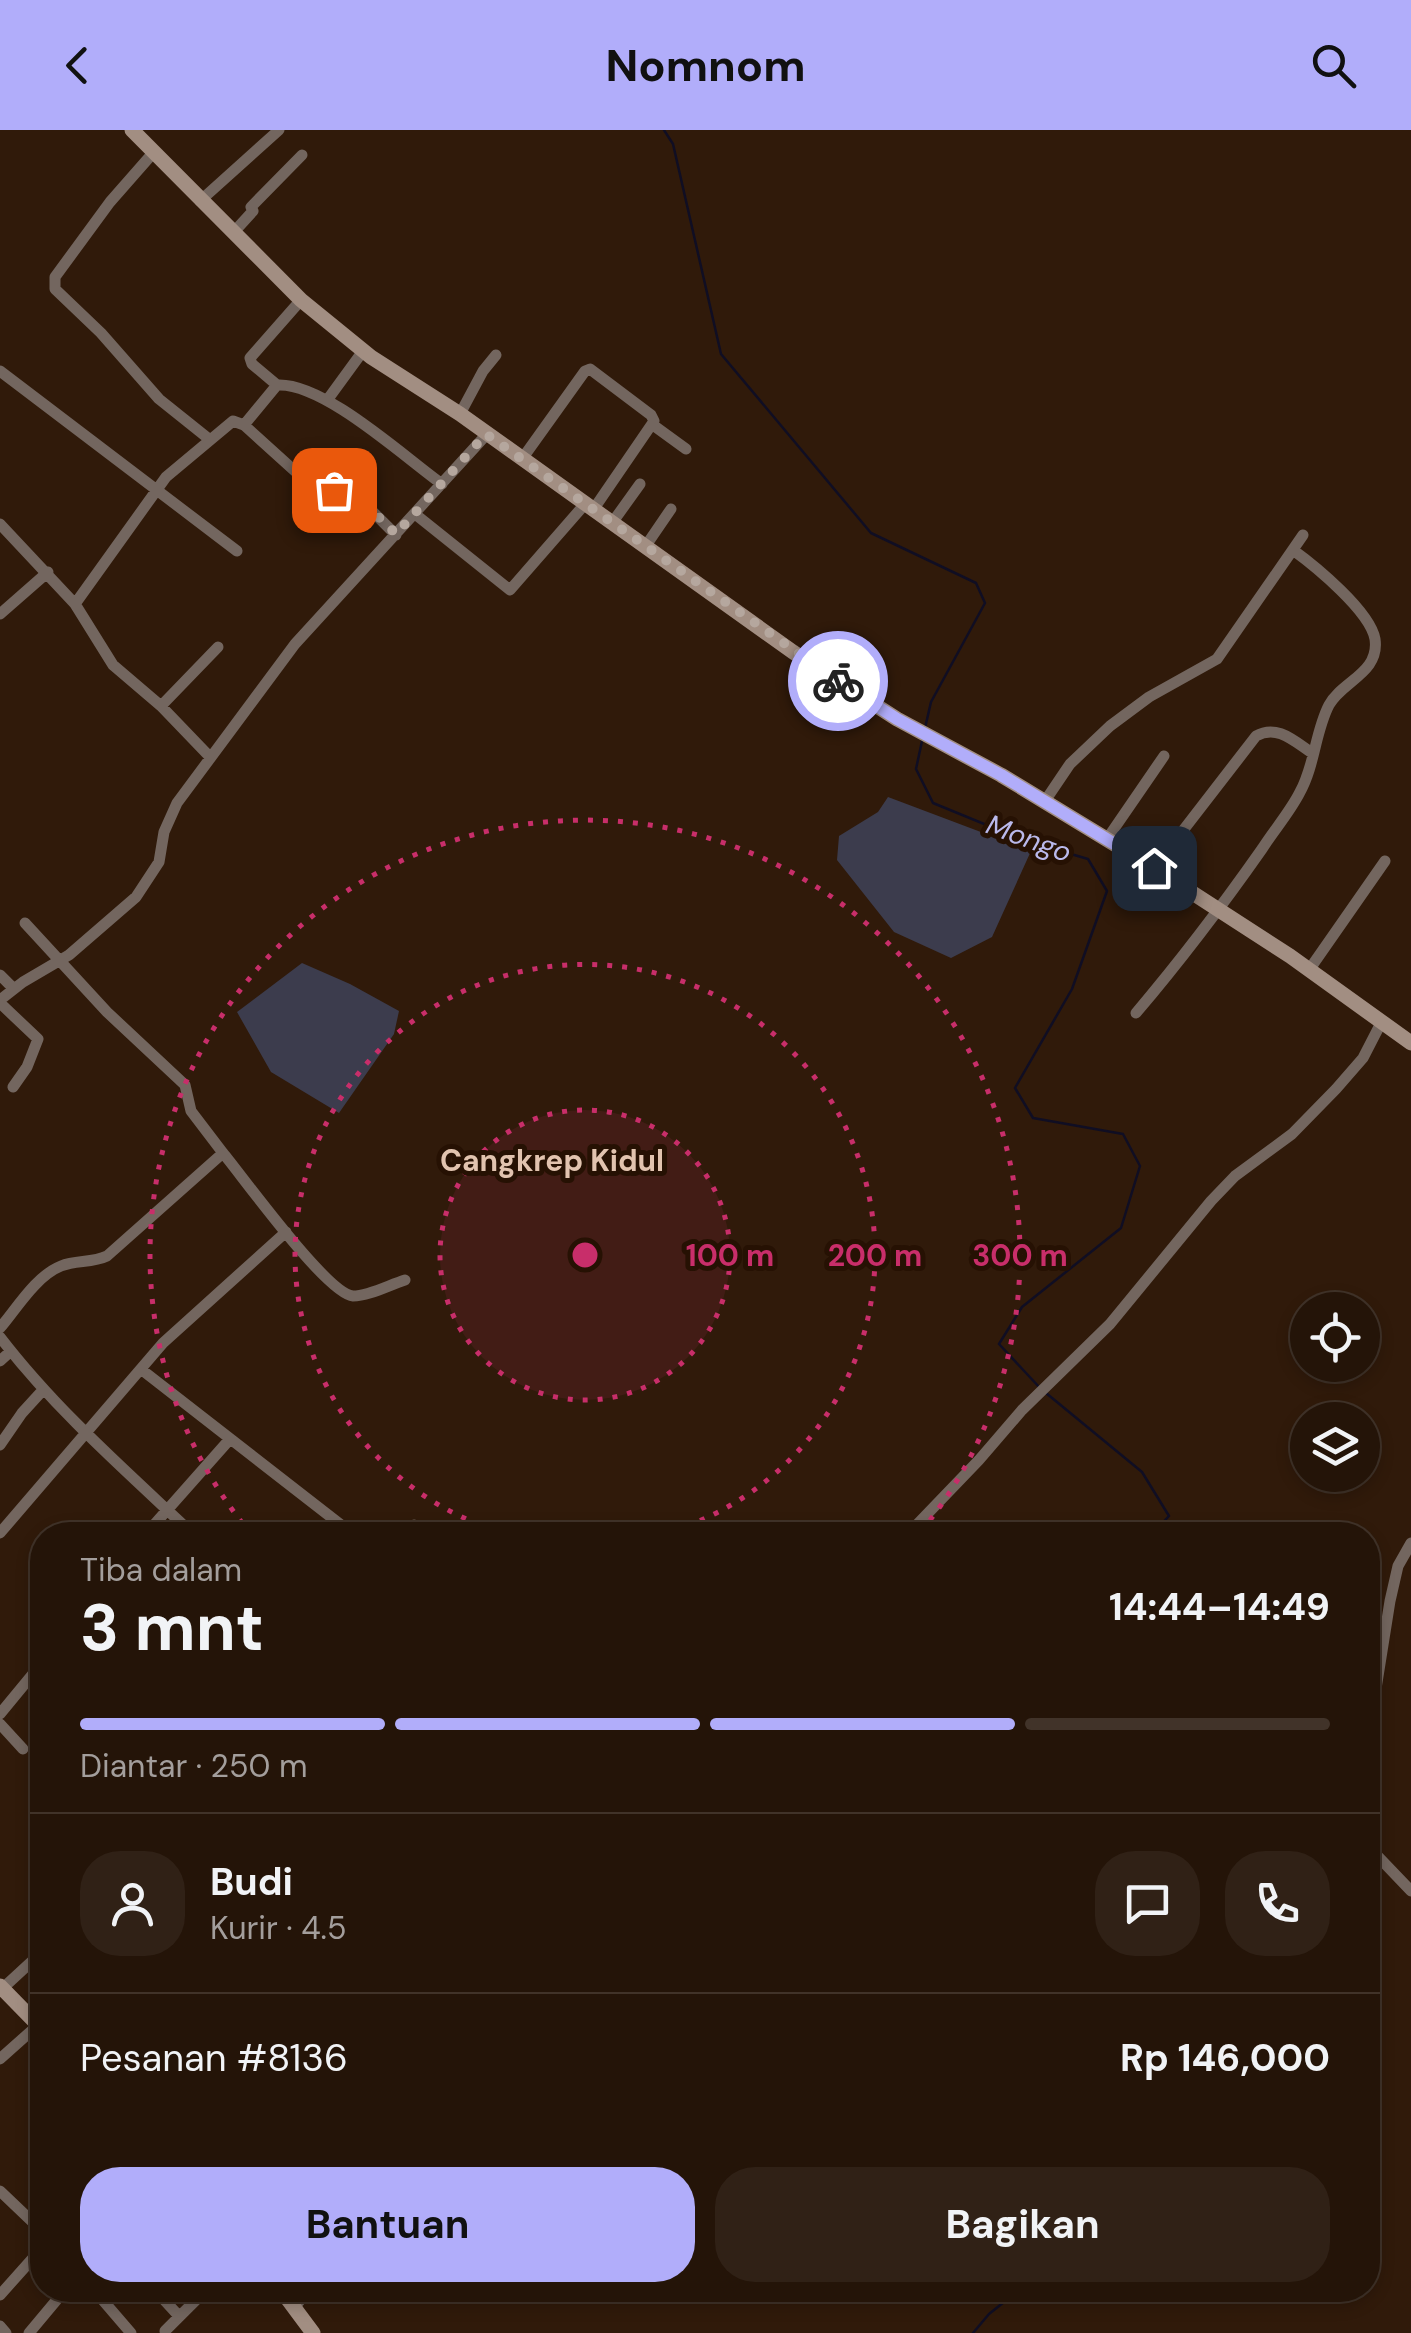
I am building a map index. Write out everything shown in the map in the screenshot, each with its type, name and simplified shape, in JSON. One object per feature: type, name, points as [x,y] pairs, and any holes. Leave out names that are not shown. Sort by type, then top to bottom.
[{"type":"main road","points":[[133,131],[302,300],[363,351],[460,414],[794,652],[897,719],[1044,800],[1154,868],[1411,1043]]},
{"type":"main road","points":[[1,1987],[30,2017]]},
{"type":"main road","points":[[290,2302],[314,2333]]},
{"type":"street","points":[[200,201],[279,130]]},
{"type":"street","points":[[154,153],[110,202],[55,277],[55,289],[101,333],[160,400],[208,439]]},
{"type":"street","points":[[233,232],[253,211],[251,206],[302,154]]},
{"type":"street","points":[[302,300],[250,358],[252,364],[277,384],[302,387],[328,399],[442,484]]},
{"type":"street","points":[[328,399],[363,351]]},
{"type":"street","points":[[460,414],[482,371],[496,355]]},
{"type":"street","points":[[415,514],[510,590],[589,507],[654,419],[588,369],[522,459]]},
{"type":"street","points":[[0,371],[237,551]]},
{"type":"street","points":[[244,424],[277,384]]},
{"type":"street","points":[[75,604],[157,489],[176,467],[233,421],[244,424],[296,473],[364,503],[396,534]]},
{"type":"street","points":[[652,425],[686,449]]},
{"type":"street","points":[[13,1087],[27,1067],[38,1039],[0,1002],[13,988],[59,963],[136,897],[158,862],[164,832],[177,803],[295,644],[486,434]]},
{"type":"street","points":[[612,523],[640,484]]},
{"type":"street","points":[[645,546],[671,509]]},
{"type":"street","points":[[0,524],[75,604],[113,665],[161,706],[210,757]]},
{"type":"street","points":[[1044,800],[1070,764],[1110,726],[1149,697],[1217,659],[1303,536]]},
{"type":"street","points":[[1136,1013],[1220,910],[1300,794],[1330,703],[1366,669],[1375,637],[1357,608],[1293,550]]},
{"type":"street","points":[[0,614],[48,572]]},
{"type":"street","points":[[161,706],[218,647]]},
{"type":"street","points":[[1154,868],[1256,736],[1266,730],[1277,731],[1312,753]]},
{"type":"street","points":[[1108,839],[1164,756]]},
{"type":"street","points":[[1309,970],[1385,861]]},
{"type":"street","points":[[25,923],[59,963],[185,1085],[191,1111],[222,1153],[332,1284],[347,1295],[358,1296],[405,1280]]},
{"type":"street","points":[[0,975],[13,988]]},
{"type":"street","points":[[920,1522],[1022,1410],[1110,1324],[1211,1200],[1235,1176],[1292,1134],[1336,1089],[1363,1058],[1381,1023]]},
{"type":"street","points":[[0,1328],[52,1271],[64,1264],[94,1262],[108,1256],[222,1153]]},
{"type":"street","points":[[0,1533],[163,1344],[286,1232]]},
{"type":"street","points":[[0,1336],[86,1434],[180,1522]]},
{"type":"street","points":[[0,1362],[11,1351]]},
{"type":"street","points":[[142,1370],[337,1522]]},
{"type":"street","points":[[0,1445],[22,1412],[44,1390]]},
{"type":"street","points":[[156,1522],[230,1439]]},
{"type":"street","points":[[1380,1664],[1398,1566],[1411,1544]]},
{"type":"street","points":[[0,1714],[30,1678]]},
{"type":"street","points":[[0,1724],[23,1749]]},
{"type":"street","points":[[1380,1859],[1411,1892]]},
{"type":"street","points":[[1,1987],[30,1962]]},
{"type":"street","points":[[0,2059],[30,2035]]},
{"type":"street","points":[[2,2195],[30,2220]]},
{"type":"street","points":[[0,2295],[30,2261]]},
{"type":"street","points":[[29,2333],[55,2302]]},
{"type":"street","points":[[104,2302],[131,2333]]},
{"type":"street","points":[[168,2302],[178,2316]]},
{"type":"street","points":[[165,2331],[193,2302]]},
{"type":"street","points":[[294,2308],[299,2302]]},
{"type":"street","points":[[0,2326],[6,2333]]},
{"type":"shaded area","points":[[888,797],[1031,851],[992,937],[951,958],[894,932],[837,860],[839,836],[878,812]]},
{"type":"shaded area","points":[[302,963],[399,1011],[394,1034],[339,1113],[271,1072],[237,1012]]},
{"type":"waterway","name":"Mongo","points":[[664,130],[673,144],[721,354],[871,533],[976,583],[985,603],[931,702],[925,728]]},
{"type":"waterway","name":"Mongo","points":[[922,741],[916,769],[933,803],[1023,840],[1088,859],[1107,891],[1072,989],[1015,1088],[1033,1118],[1123,1134],[1140,1166],[1121,1228],[1022,1307],[999,1344],[1040,1388]]},
{"type":"waterway","name":"Mongo","points":[[1046,1393],[1142,1472],[1169,1516],[1163,1522]]},
{"type":"waterway","name":"Mongo","points":[[973,2333],[1004,2302]]},
{"type":"way so far","points":[[334,490],[364,503],[396,534],[486,434],[838,681]]},
{"type":"district","name":"Cangkrep Kidul","points":[[552,1161]]},
{"type":"route","points":[[838,681],[1154,868]]}]
